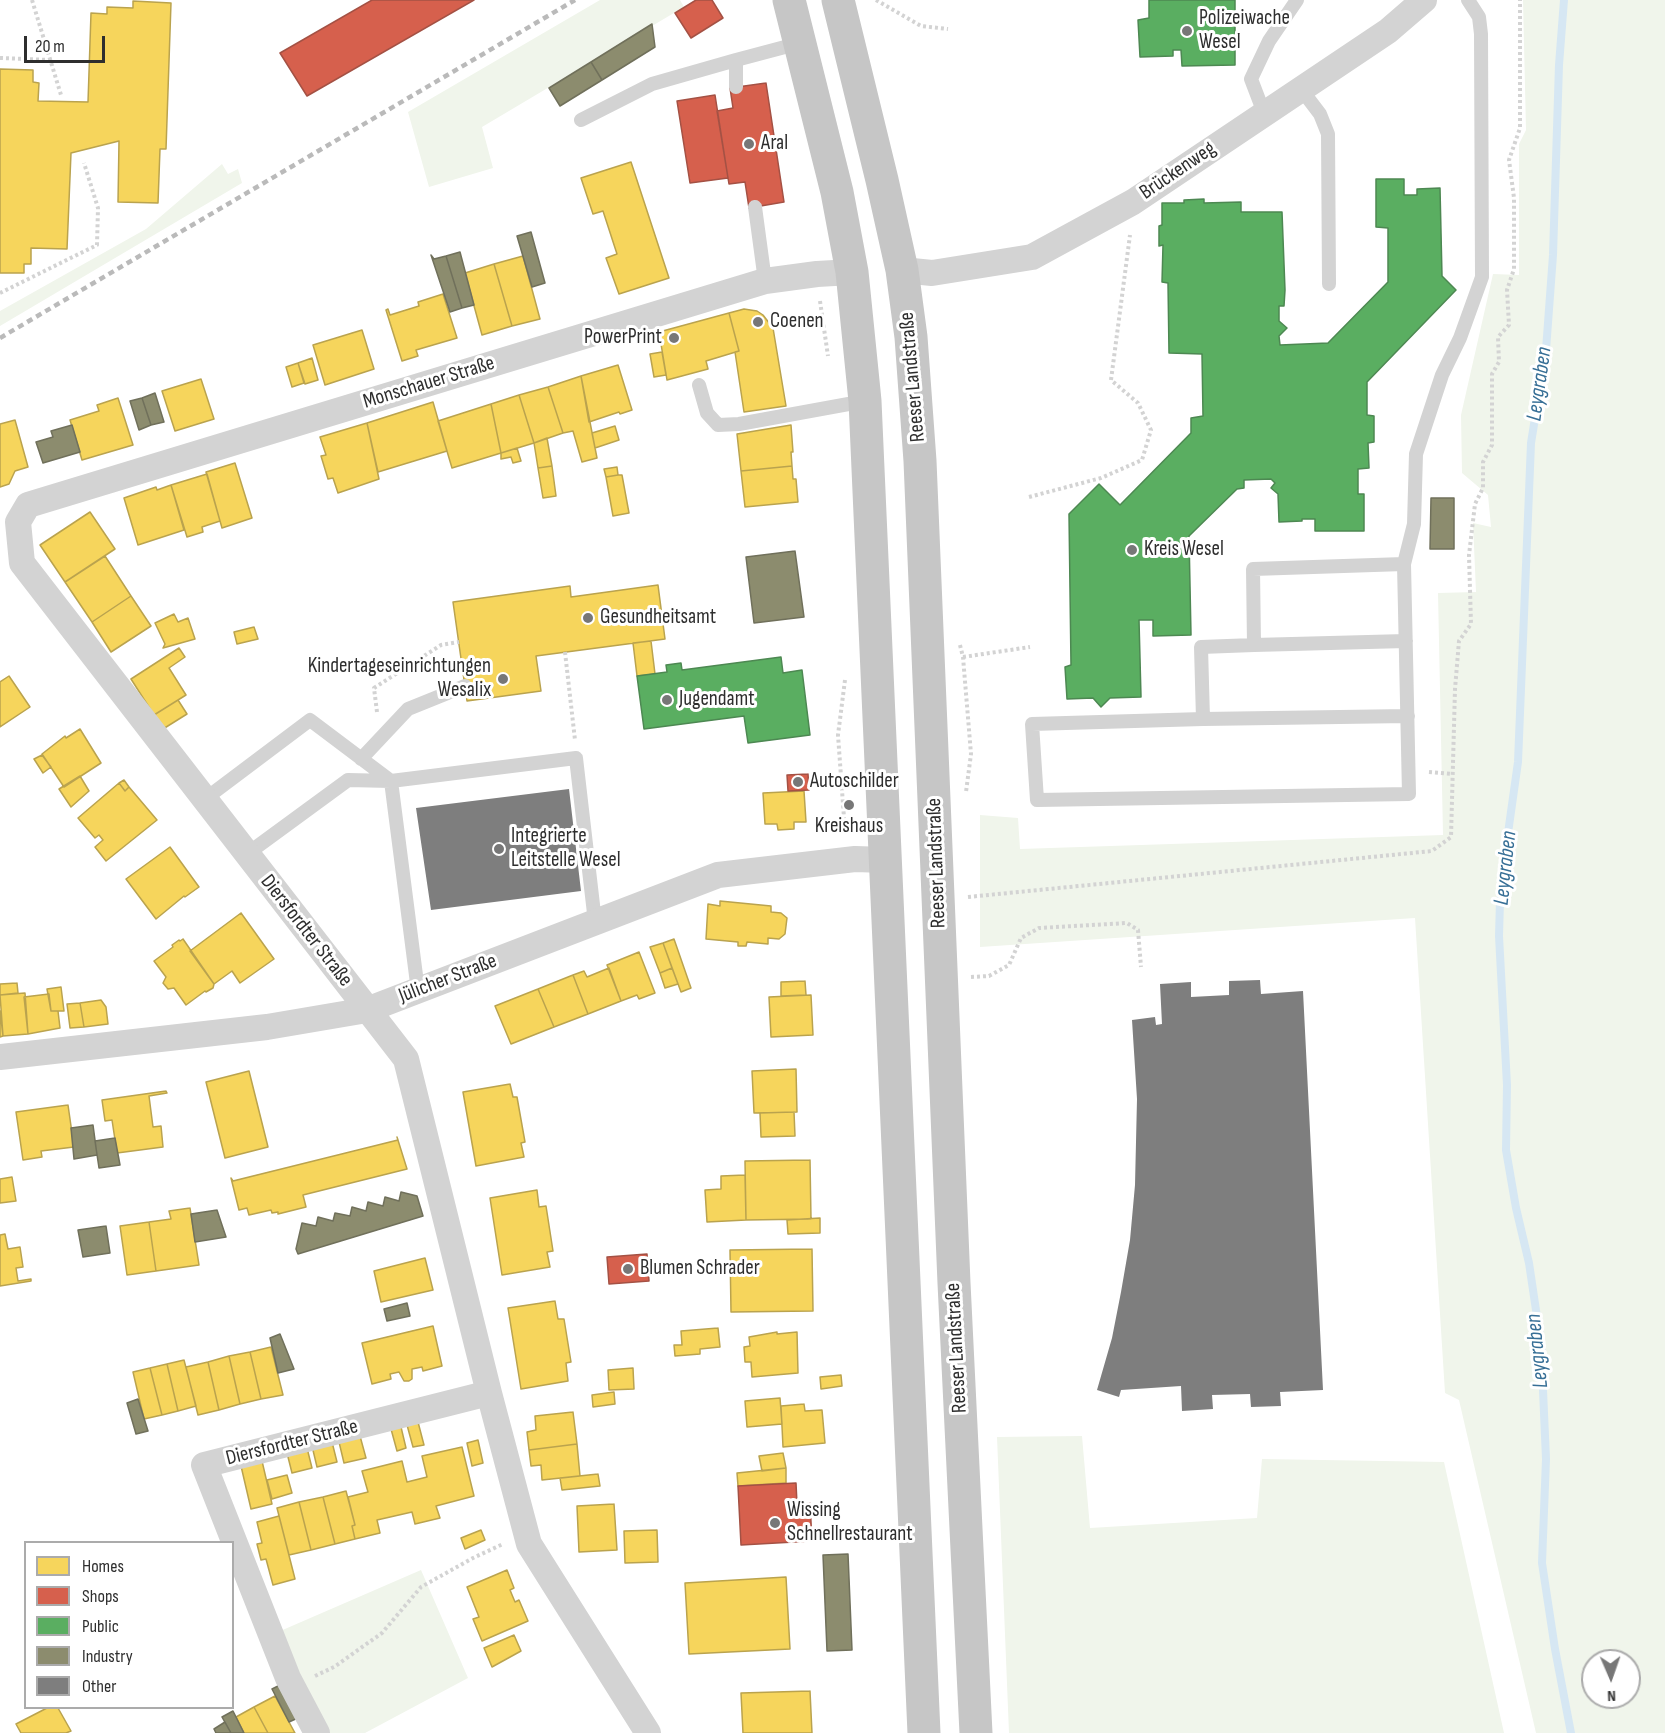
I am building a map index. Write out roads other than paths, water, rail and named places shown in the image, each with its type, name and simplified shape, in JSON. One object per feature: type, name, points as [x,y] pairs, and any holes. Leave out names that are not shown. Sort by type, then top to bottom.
[{"type":"main road","points":[[789,0],[837,192],[852,272],[865,400],[924,1733]]},
{"type":"main road","name":"Reeser Landstraße","points":[[837,0],[902,270],[911,338],[920,472],[954,1283],[976,1733]]},
{"type":"main road","points":[[852,272],[902,270]]},
{"type":"street","name":"Brückenweg","points":[[902,270],[932,273],[1032,257],[1133,202],[1388,32],[1423,0]]},
{"type":"street","name":"Monschauer Straße","points":[[18,522],[28,505],[765,281],[852,272]]},
{"type":"street","name":"Diersfordter Straße","points":[[18,522],[22,563],[406,1059],[529,1544],[648,1733]]},
{"type":"street","name":"Jülicher Straße","points":[[0,1057],[267,1028],[367,1010],[718,875],[855,859],[885,860]]},
{"type":"street","name":"Diersfordter Straße","points":[[317,1733],[292,1687],[204,1465],[489,1393]]},
{"type":"lane","points":[[1264,113],[1251,79],[1269,41],[1297,0]]},
{"type":"lane","points":[[1408,716],[1032,724],[1036,800],[1409,794],[1408,716],[1404,564],[1414,524],[1416,454],[1442,375],[1460,338],[1482,277],[1481,34],[1479,17],[1468,0]]},
{"type":"lane","points":[[581,120],[652,84],[800,43]]},
{"type":"lane","points":[[736,60],[736,87]]},
{"type":"lane","points":[[1301,89],[1320,114],[1328,134],[1329,284]]},
{"type":"lane","points":[[755,207],[765,281]]},
{"type":"lane","points":[[699,385],[707,413],[718,425],[739,424],[865,400]]},
{"type":"lane","points":[[1254,645],[1252,569],[1404,564]]},
{"type":"lane","points":[[1203,719],[1201,647],[1406,641]]},
{"type":"lane","points":[[361,759],[408,709],[465,686]]},
{"type":"lane","points":[[205,799],[310,720],[391,781],[418,991]]},
{"type":"lane","points":[[247,854],[348,780],[391,781],[576,758],[595,922]]},
{"type":"waterway","name":"Leygraben","points":[[1564,0],[1559,65],[1553,255],[1546,350],[1531,443],[1518,762],[1508,833],[1508,872],[1500,901],[1499,936],[1507,1085],[1506,1150],[1529,1263],[1541,1344],[1546,1459],[1542,1563],[1571,1733]]},
{"type":"railway","points":[[0,338],[575,0]]},
{"type":"place","name":"Polizeiwache Wesel","points":[[1187,31]]},
{"type":"place","name":"Aral","points":[[749,144]]},
{"type":"place","name":"Coenen","points":[[758,322]]},
{"type":"place","name":"PowerPrint","points":[[674,338]]},
{"type":"place","name":"Kreis Wesel","points":[[1132,550]]},
{"type":"place","name":"Gesundheitsamt","points":[[588,618]]},
{"type":"place","name":"Kindertageseinrichtungen Wesalix","points":[[503,679]]},
{"type":"place","name":"Jugendamt","points":[[667,700]]},
{"type":"place","name":"Autoschilder","points":[[798,782]]},
{"type":"place","name":"Kreishaus","points":[[849,805]]},
{"type":"place","name":"Integrierte Leitstelle Wesel","points":[[499,849]]},
{"type":"place","name":"Blumen Schrader","points":[[628,1269]]},
{"type":"place","name":"Wissing Schnellrestaurant","points":[[775,1523]]}]
